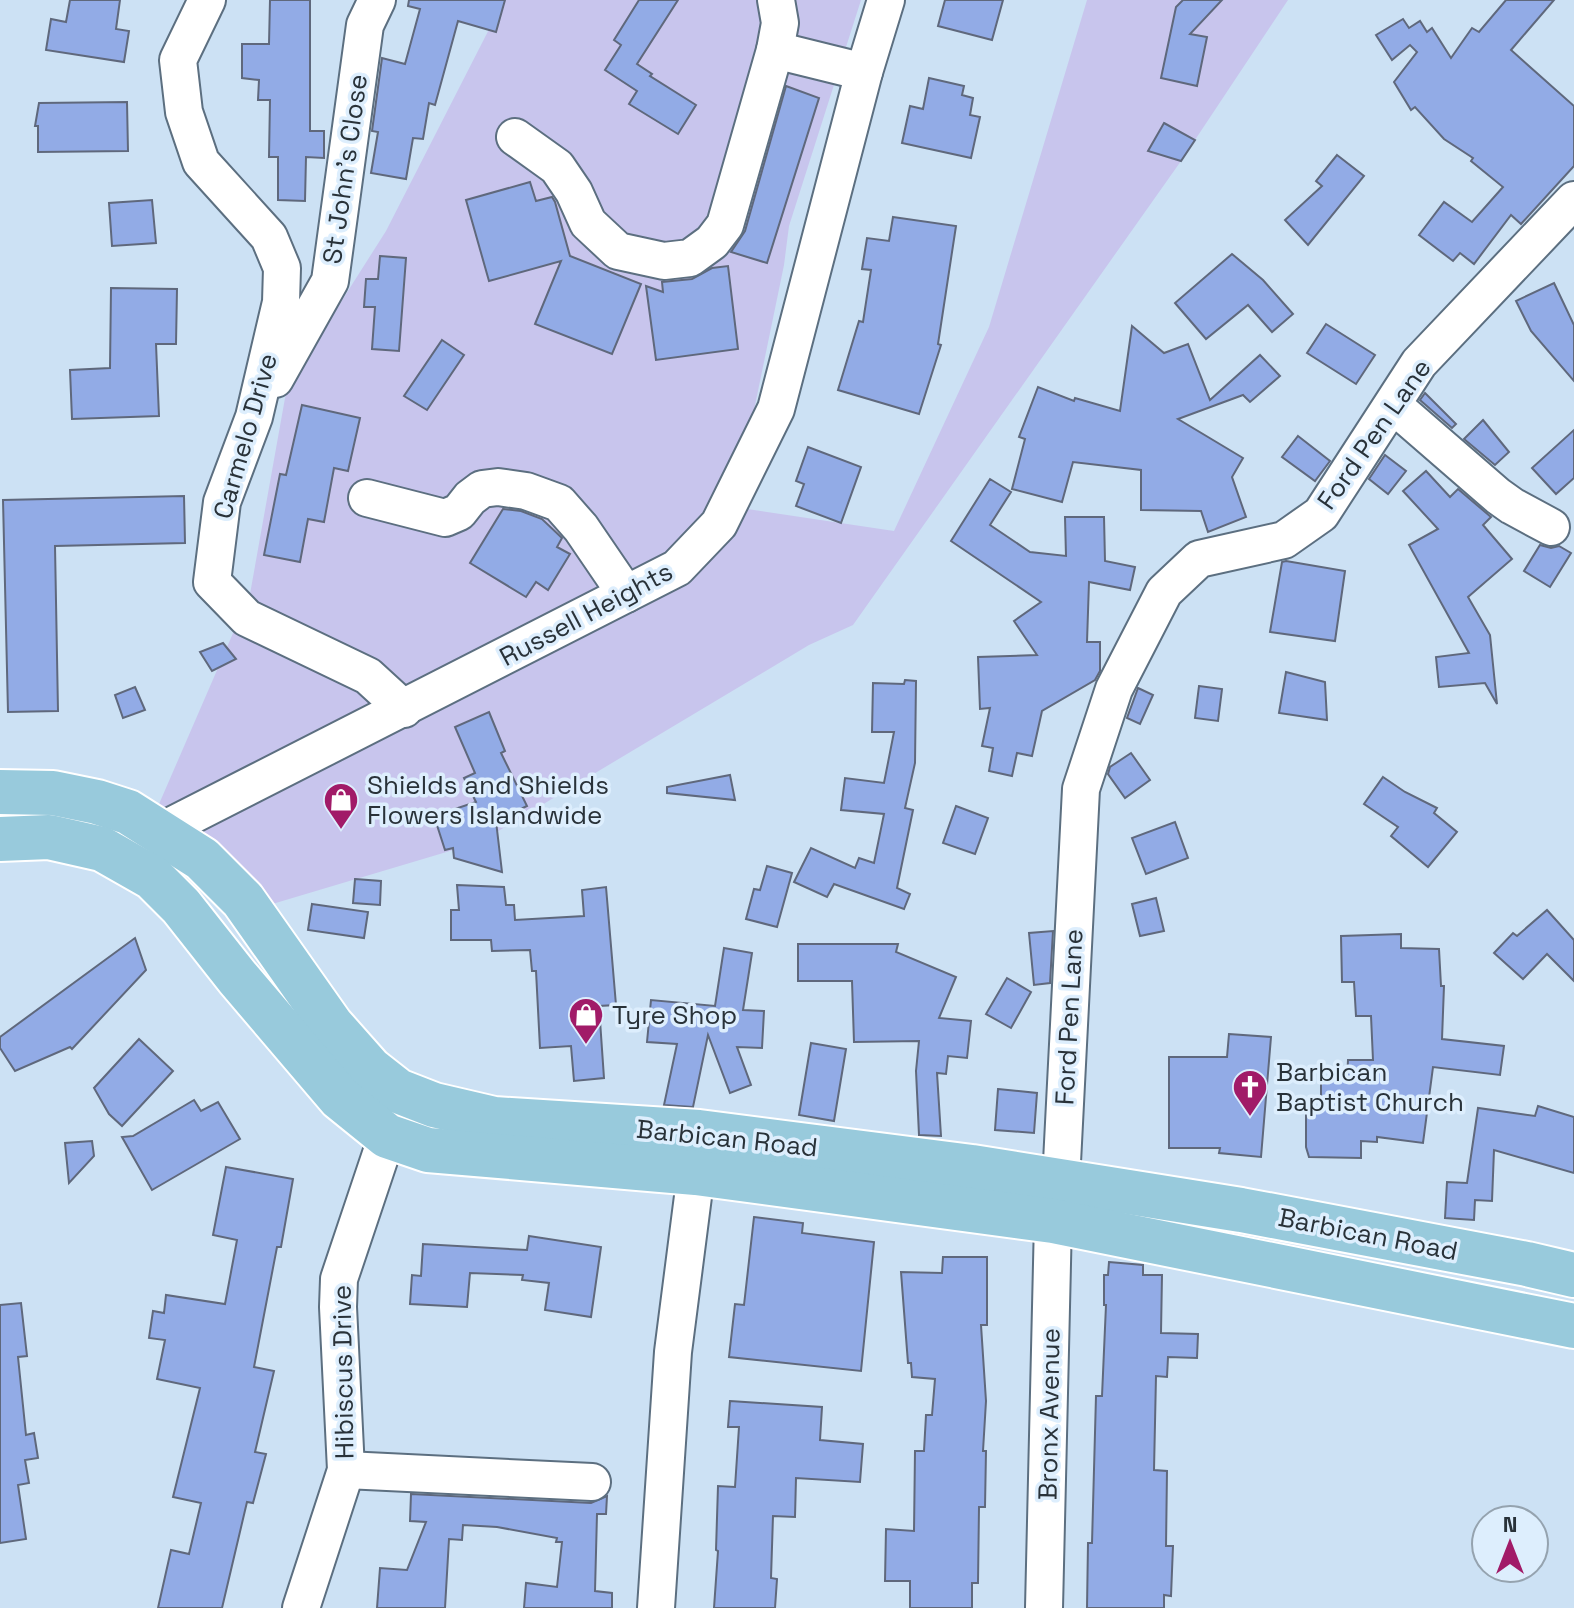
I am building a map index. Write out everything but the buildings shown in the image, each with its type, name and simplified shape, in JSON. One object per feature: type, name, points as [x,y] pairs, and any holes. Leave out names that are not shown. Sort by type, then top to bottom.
[{"type":"main road","name":"Barbican Road","points":[[0,792],[53,793],[128,812],[202,859],[243,900],[331,1025],[370,1069],[398,1091],[434,1105],[494,1119],[699,1132],[972,1167],[1057,1201],[1574,1326]]},
{"type":"main road","name":"Barbican Road","points":[[0,839],[49,837],[102,849],[153,878],[181,906],[340,1098],[387,1136],[428,1150],[1057,1201],[1241,1210],[1574,1275]]},
{"type":"street","name":"Carmelo Drive","points":[[207,0],[178,60],[184,112],[201,162],[269,237],[282,268],[281,302],[254,417],[222,502],[212,582],[247,618],[368,676],[404,709]]},
{"type":"street","name":"St John's Close","points":[[254,417],[330,281],[365,25],[377,0]]},
{"type":"street","points":[[515,137],[557,167],[574,192],[588,223],[618,251],[664,261],[690,258],[712,242],[725,225],[775,50],[780,23],[776,0]]},
{"type":"street","name":"Russell Heights","points":[[126,862],[161,831],[677,568],[719,524],[776,409],[864,72],[886,0]]},
{"type":"street","points":[[775,50],[864,72]]},
{"type":"street","name":"Ford Pen Lane","points":[[1057,1201],[1081,789],[1114,689],[1164,592],[1199,559],[1284,540],[1321,514],[1419,363],[1574,200]]},
{"type":"street","points":[[1393,405],[1498,496],[1551,527]]},
{"type":"street","points":[[367,498],[445,518],[459,512],[482,489],[498,487],[526,491],[559,503],[581,528],[626,594]]},
{"type":"street","name":"Hibiscus Drive","points":[[301,1608],[346,1470],[339,1279],[387,1136]]},
{"type":"street","points":[[656,1608],[673,1352],[696,1173]]},
{"type":"street","name":"Bronx Avenue","points":[[1044,1608],[1057,1201]]},
{"type":"street","points":[[346,1470],[592,1482]]},
{"type":"shaded area","points":[[504,0],[861,0],[789,226],[784,265],[734,507],[894,531],[989,327],[1087,0],[1288,0],[1181,161],[853,625],[809,645],[480,842],[269,905],[156,811],[250,594],[287,387],[386,231]]},
{"type":"place","name":"Shields and Shields Flowers Islandwide","points":[[341,831]]},
{"type":"place","name":"Tyre Shop","points":[[586,1046]]},
{"type":"place","name":"Barbican Baptist Church","points":[[1250,1118]]}]
